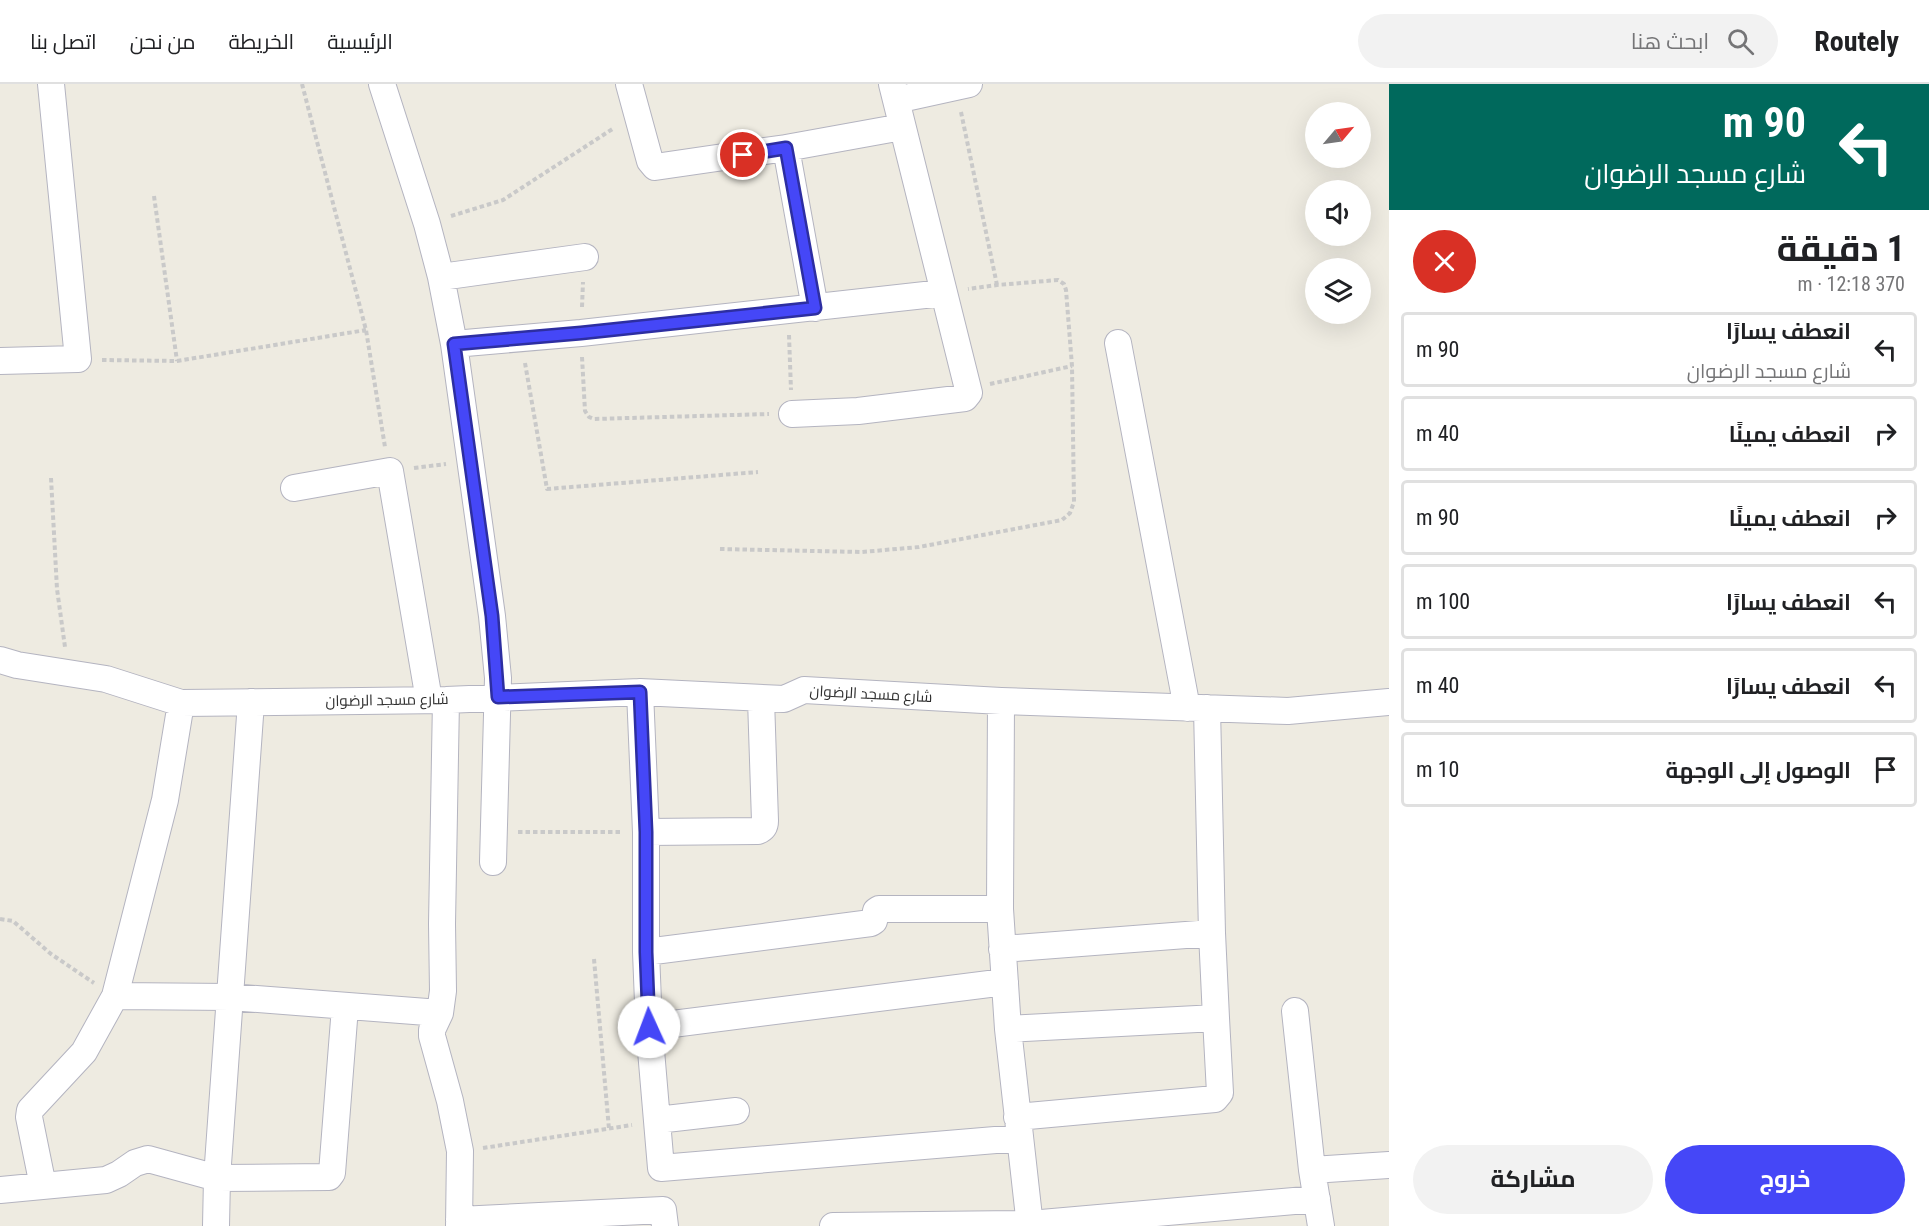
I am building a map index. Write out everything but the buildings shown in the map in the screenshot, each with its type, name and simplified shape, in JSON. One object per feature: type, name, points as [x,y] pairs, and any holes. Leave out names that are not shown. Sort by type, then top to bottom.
[{"type":"street","points":[[0,361],[78,359],[51,84]]},
{"type":"street","points":[[382,84],[427,224],[441,277],[454,344],[492,616],[498,697],[493,862]]},
{"type":"street","points":[[629,84],[650,161],[655,167],[786,148],[902,127]]},
{"type":"street","points":[[792,414],[869,410],[965,398],[969,393],[894,92],[962,85]]},
{"type":"street","points":[[786,148],[815,308]]},
{"type":"street","points":[[441,277],[585,257]]},
{"type":"street","points":[[454,344],[581,333],[943,293]]},
{"type":"street","points":[[661,1168],[1018,1127],[1215,1099],[1220,1093],[1197,708],[1118,344]]},
{"type":"street","points":[[294,488],[390,471],[438,700],[443,992],[440,1013],[432,1030],[432,1036],[450,1101],[460,1151],[459,1223],[664,1218],[649,1027],[646,952],[646,832],[640,692]]},
{"type":"street","name":"شارع مسجد الرضوان","points":[[0,660],[17,665],[106,679],[181,703],[438,700],[640,692],[761,699],[788,698],[804,690],[1001,701],[1288,711],[1389,702]]},
{"type":"street","points":[[646,832],[758,831],[763,829],[765,821],[761,699]]},
{"type":"street","points":[[1001,701],[1000,909],[1002,949],[1008,1029],[1030,1225]]},
{"type":"street","points":[[216,1226],[217,1178],[251,702]]},
{"type":"street","points":[[43,1186],[29,1124],[30,1110],[84,1052],[115,996],[165,800],[181,703]]},
{"type":"street","points":[[646,952],[872,923],[879,909],[1000,909]]},
{"type":"street","points":[[1002,949],[1212,933]]},
{"type":"street","points":[[649,1027],[1005,982]]},
{"type":"street","points":[[115,996],[230,997],[440,1013]]},
{"type":"street","points":[[0,1190],[106,1180],[135,1163],[148,1159],[217,1178],[331,1176],[345,1007]]},
{"type":"street","points":[[1295,1011],[1312,1170],[1321,1226]]},
{"type":"street","points":[[1008,1029],[1216,1018]]},
{"type":"street","points":[[657,1120],[736,1111]]},
{"type":"street","points":[[1312,1170],[1389,1165]]},
{"type":"street","points":[[849,1226],[1030,1225],[1317,1199]]},
{"type":"path","points":[[302,84],[366,330],[390,471],[470,461]]},
{"type":"path","points":[[720,549],[862,552],[919,547],[1062,520],[1070,513],[1074,502],[1072,366],[1066,290],[1064,284],[1058,280],[997,285],[962,85]]},
{"type":"path","points":[[427,224],[503,200],[637,113]]},
{"type":"path","points":[[154,196],[177,361]]},
{"type":"path","points":[[585,257],[581,333],[585,411],[589,417],[594,419],[792,414],[788,310]]},
{"type":"path","points":[[78,359],[177,361],[366,330]]},
{"type":"path","points":[[521,339],[547,489],[758,472]]},
{"type":"path","points":[[969,388],[1072,366]]},
{"type":"path","points":[[51,478],[57,589],[68,673]]},
{"type":"path","points":[[494,832],[646,832]]},
{"type":"path","points":[[0,920],[13,921],[51,954],[115,996]]},
{"type":"path","points":[[460,1151],[609,1129],[594,960]]},
{"type":"route","points":[[649,1027],[646,952],[646,832],[640,692],[498,697],[492,616],[454,344],[815,308],[786,148],[743,155]]}]
